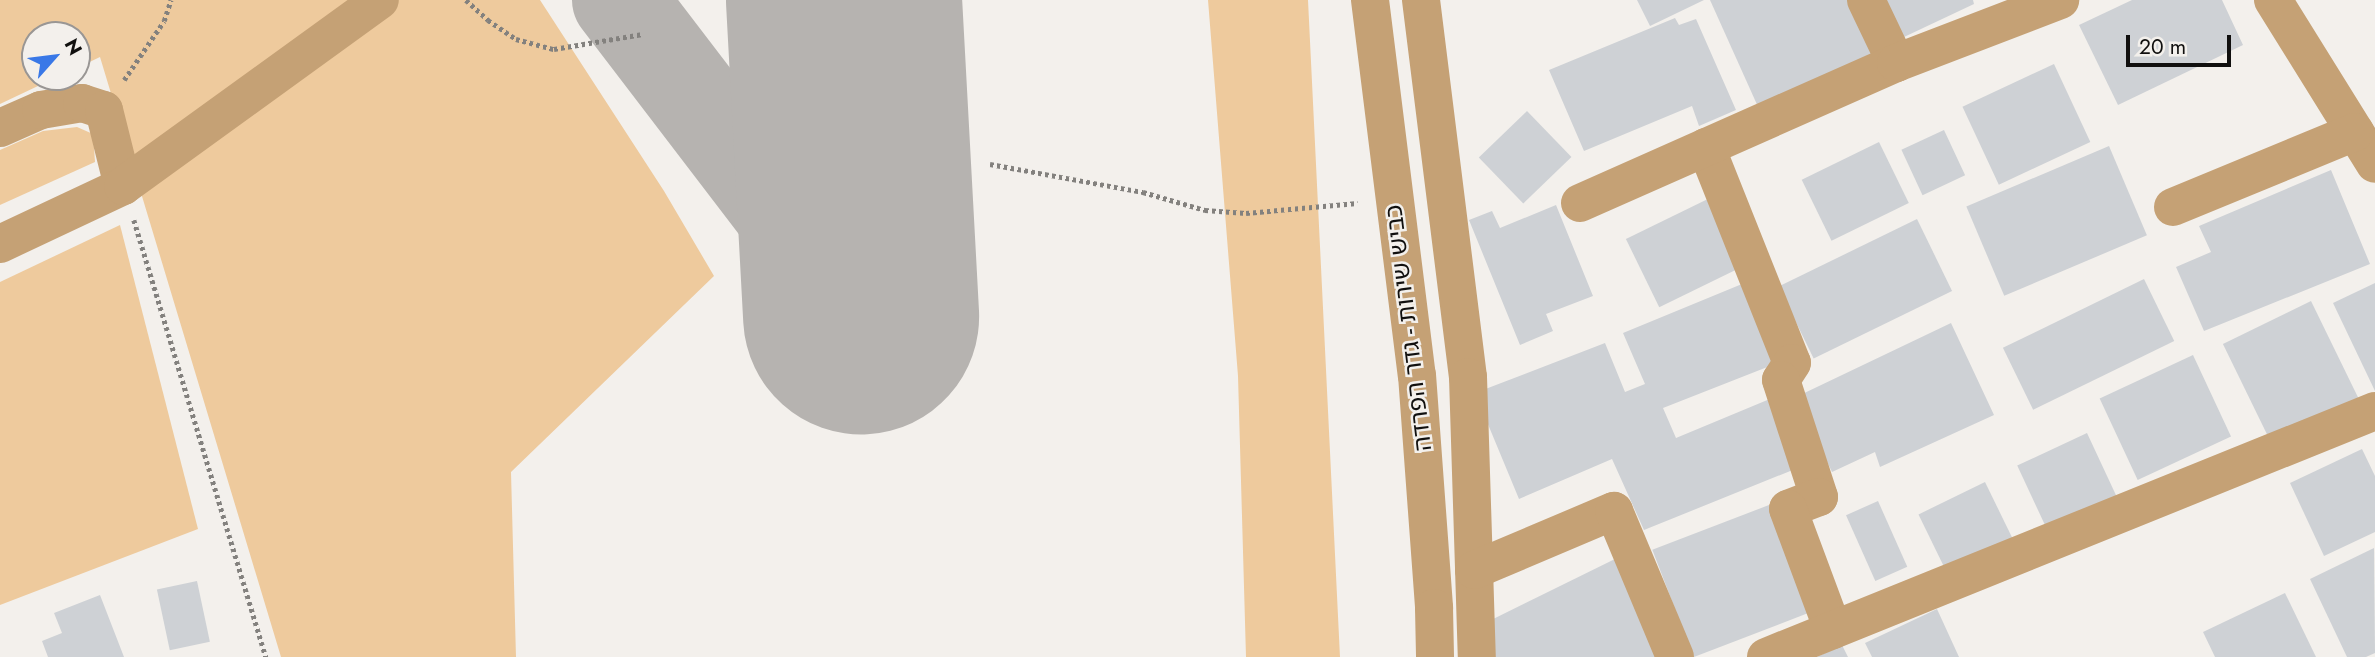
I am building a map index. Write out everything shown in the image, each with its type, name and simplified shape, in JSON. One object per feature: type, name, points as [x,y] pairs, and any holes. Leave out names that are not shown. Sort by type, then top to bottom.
[{"type":"street","points":[[0,244],[124,186],[380,0]]},
{"type":"street","name":"כביש שירות - גדר הפרדה","points":[[1370,0],[1417,375],[1434,608],[1435,657]]},
{"type":"street","points":[[1421,0],[1468,377],[1477,657]]},
{"type":"street","points":[[1866,0],[1896,62]]},
{"type":"street","points":[[1580,203],[1896,62],[2060,0]]},
{"type":"street","points":[[2273,0],[2375,164]]},
{"type":"street","points":[[0,128],[41,110],[82,103],[103,110],[124,186]]},
{"type":"street","points":[[2174,207],[2355,132]]},
{"type":"street","points":[[1706,147],[1792,363],[1781,380],[1819,497],[1788,509],[1833,630]]},
{"type":"street","points":[[1766,657],[2375,411]]},
{"type":"street","points":[[1474,570],[1614,511],[1675,657]]},
{"type":"path","points":[[103,110],[164,21],[171,0]]},
{"type":"path","points":[[466,0],[488,20],[516,39],[554,49],[643,34]]},
{"type":"path","points":[[990,164],[1143,192],[1205,210],[1246,212],[1393,200]]},
{"type":"path","points":[[124,186],[265,657]]},
{"type":"shaded area","points":[[0,0],[540,0],[664,191],[714,276],[511,472],[516,657],[281,657],[100,57],[91,61],[91,21],[21,21],[21,91],[27,91],[0,104]]},
{"type":"shaded area","points":[[1208,0],[1308,0],[1340,657],[1246,657],[1238,376]]},
{"type":"shaded area","points":[[77,127],[93,134],[95,162],[0,205],[0,150],[43,131]]},
{"type":"shaded area","points":[[120,225],[198,529],[0,605],[0,282]]},
{"type":"building","points":[[1637,0],[1704,0],[1650,26]]},
{"type":"building","points":[[1710,0],[1853,0],[1876,53],[1759,109]]},
{"type":"building","points":[[1886,0],[1973,0],[1974,4],[1904,37]]},
{"type":"building","points":[[2132,0],[2222,0],[2243,45],[2118,105],[2079,25]]},
{"type":"building","points":[[1675,18],[1679,25],[1696,19],[1736,110],[1699,126],[1692,106],[1584,151],[1549,70]]},
{"type":"building","points":[[2054,64],[2090,142],[1999,185],[1962,107]]},
{"type":"building","points":[[1527,111],[1571,157],[1523,204],[1479,158]]},
{"type":"building","points":[[1944,130],[1965,175],[1923,195],[1901,150]]},
{"type":"building","points":[[1879,142],[1909,203],[1832,241],[1802,180]]},
{"type":"building","points":[[2109,146],[2147,235],[2004,296],[1966,207]]},
{"type":"building","points":[[2331,170],[2370,264],[2204,331],[2176,267],[2211,252],[2199,226]]},
{"type":"building","points":[[1714,196],[1747,264],[1659,307],[1626,239]]},
{"type":"building","points":[[1556,205],[1593,296],[1546,314],[1553,331],[1520,345],[1469,220],[1492,211],[1500,228]]},
{"type":"building","points":[[1917,219],[1952,291],[1814,358],[1779,287]]},
{"type":"building","points":[[2144,279],[2174,341],[2033,410],[2003,348]]},
{"type":"building","points":[[2375,283],[2375,391],[2333,303]]},
{"type":"building","points":[[1742,284],[1775,364],[1663,408],[1676,438],[1777,396],[1805,465],[1644,530],[1612,459],[1519,499],[1475,393],[1605,343],[1625,392],[1645,384],[1623,333]]},
{"type":"building","points":[[2311,301],[2361,403],[2272,446],[2223,344]]},
{"type":"building","points":[[1951,323],[1994,415],[1880,467],[1875,452],[1832,472],[1796,397]]},
{"type":"building","points":[[2193,355],[2231,437],[2138,480],[2100,399]]},
{"type":"building","points":[[2087,433],[2120,503],[2050,535],[2017,466]]},
{"type":"building","points":[[2362,449],[2375,476],[2375,532],[2324,556],[2290,483]]},
{"type":"building","points":[[1985,482],[2016,546],[1950,578],[1918,514]]},
{"type":"building","points":[[1878,501],[1907,567],[1875,581],[1846,515]]},
{"type":"building","points":[[1769,505],[1810,612],[1693,657],[1652,550]]},
{"type":"building","points":[[2374,548],[2375,653],[2366,657],[2347,657],[2310,579]]},
{"type":"building","points":[[1617,558],[1665,657],[1491,657],[1477,627]]},
{"type":"building","points":[[197,581],[210,642],[170,650],[157,590]]},
{"type":"building","points":[[2285,593],[2316,657],[2215,657],[2203,632]]},
{"type":"building","points":[[100,595],[124,657],[48,657],[42,641],[62,633],[54,613]]},
{"type":"building","points":[[1937,609],[1959,657],[1872,657],[1865,643]]},
{"type":"building","points":[[1842,645],[1848,657],[1817,657]]},
{"type":"taxiway","points":[[619,0],[861,317]]},
{"type":"runway","points":[[844,0],[861,317]]}]
